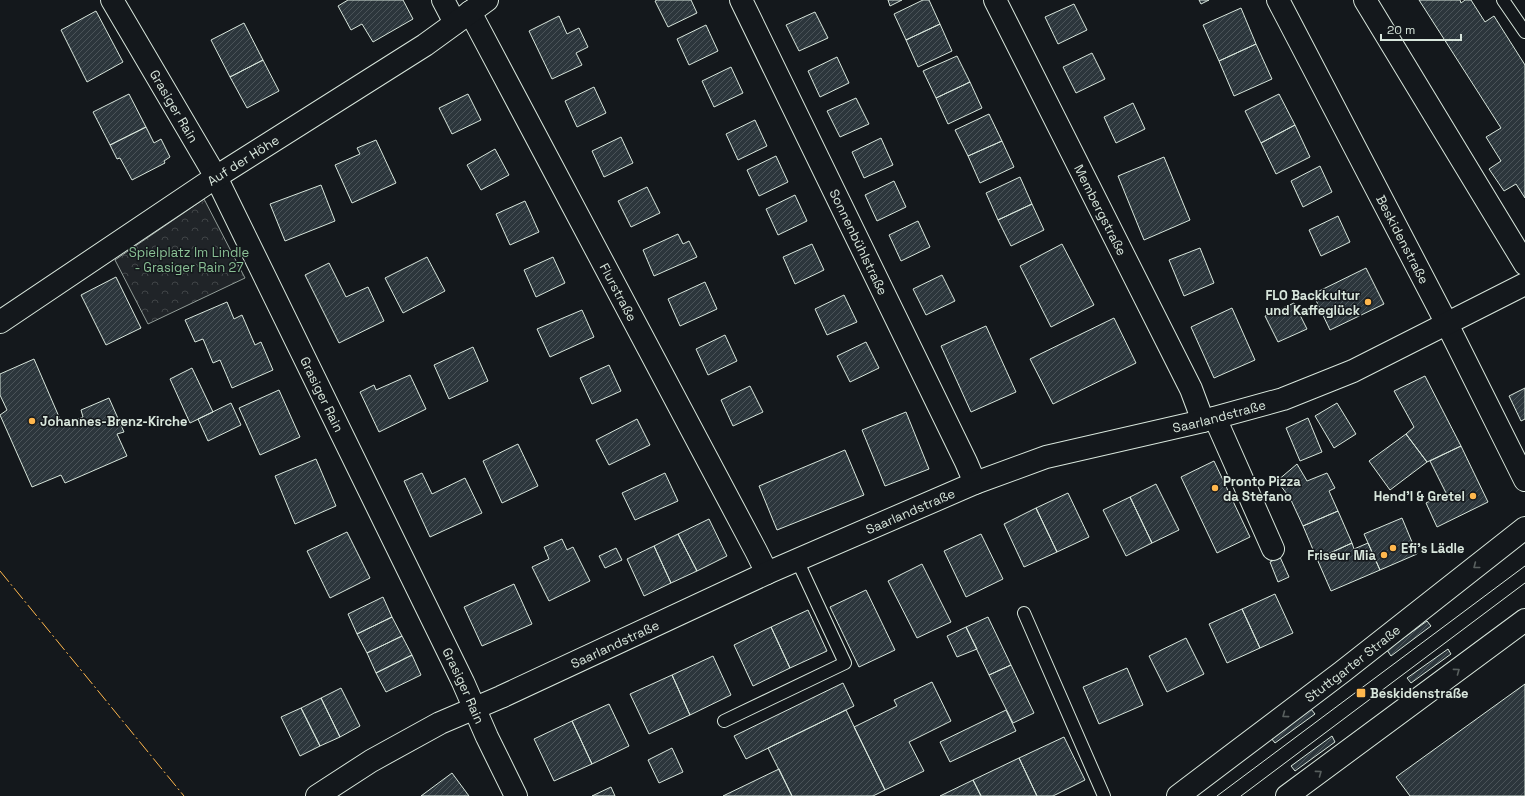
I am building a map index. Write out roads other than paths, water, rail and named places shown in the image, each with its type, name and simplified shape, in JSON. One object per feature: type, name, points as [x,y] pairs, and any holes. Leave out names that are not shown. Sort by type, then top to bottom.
[{"type":"street","name":"Grasiger Rain","points":[[112,0],[216,177],[463,682],[487,737],[516,796]]},
{"type":"street","name":"Flurstraße","points":[[443,0],[471,11],[767,573]]},
{"type":"street","name":"Sonnenbühlstraße","points":[[741,0],[975,483]]},
{"type":"street","name":"Membergstraße","points":[[995,0],[1273,549]]},
{"type":"street","name":"Beskidenstraße","points":[[1278,0],[1447,324],[1525,480]]},
{"type":"street","points":[[1365,0],[1525,264]]},
{"type":"street","name":"Auf der Höhe","points":[[0,322],[216,177],[426,45],[471,11]]},
{"type":"street","name":"Saarlandstraße","points":[[318,796],[371,761],[440,723],[501,697],[767,573],[975,483],[1046,457],[1209,420],[1283,399],[1353,371],[1525,284]]},
{"type":"street","name":"Stuttgarter Straße","points":[[1178,796],[1342,672],[1525,528]]},
{"type":"street","points":[[1287,796],[1525,620]]},
{"type":"lane","points":[[1503,0],[1525,32]]},
{"type":"lane","points":[[724,721],[845,663],[797,560]]},
{"type":"lane","points":[[1024,612],[1104,796]]},
{"type":"tram line","points":[[1217,796],[1525,566]]},
{"type":"tram line","points":[[1241,796],[1525,583]]},
{"type":"place","name":"FLO Backkultur und Kaffeglück","points":[[1368,302]]},
{"type":"place","name":"Johannes-Brenz-Kirche","points":[[32,421]]},
{"type":"place","name":"Pronto Pizza da Stefano","points":[[1215,488]]},
{"type":"place","name":"Hend'l & Gretel","points":[[1473,496]]},
{"type":"place","name":"Efi's Lädle","points":[[1393,548]]},
{"type":"place","name":"Friseur Mia","points":[[1384,555]]},
{"type":"place","name":"Beskidenstraße","points":[[1361,693]]},
{"type":"park label","name":"Spielplatz Im Lindle - Grasiger Rain 27","points":[[189,260]]}]
